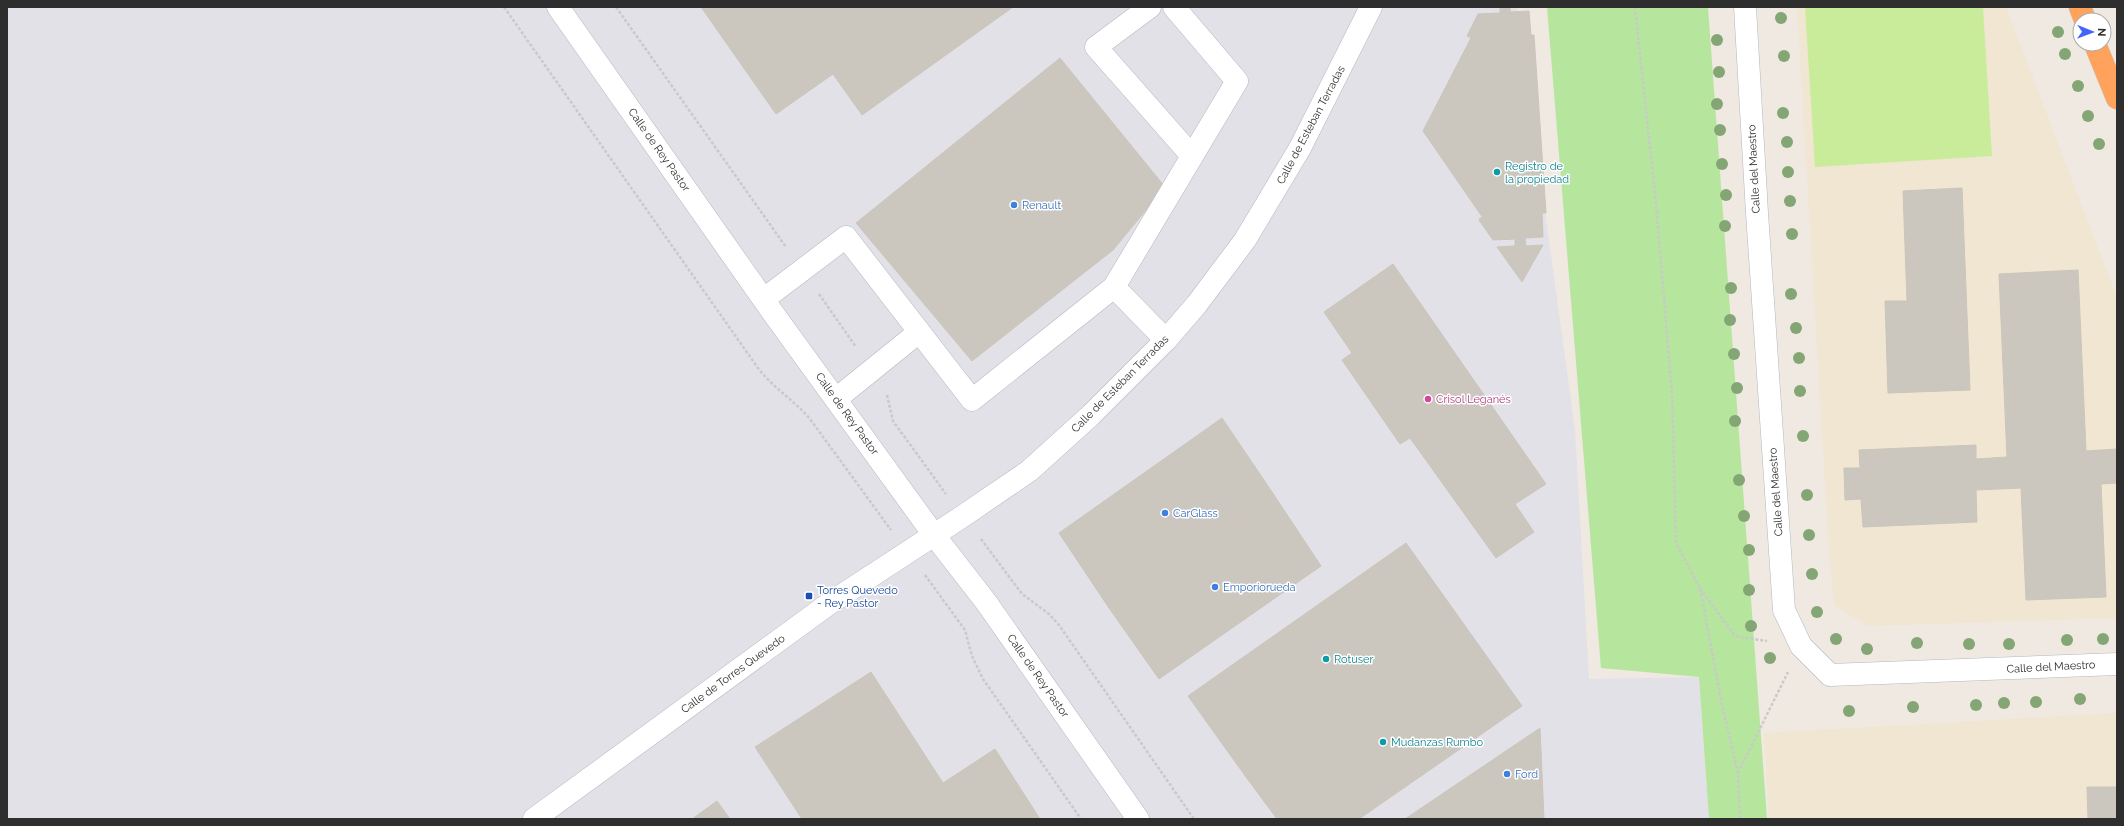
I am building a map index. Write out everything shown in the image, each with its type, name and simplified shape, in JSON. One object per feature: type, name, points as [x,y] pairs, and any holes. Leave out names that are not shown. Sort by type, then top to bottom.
[{"type":"highway","points":[[2098,52],[2117,98]]},
{"type":"street","name":"Calle de Rey Pastor","points":[[558,7],[764,299],[934,534],[986,602],[1138,819]]},
{"type":"street","points":[[1150,7],[1096,46],[1192,156]]},
{"type":"street","points":[[764,299],[846,237],[972,400],[1114,287],[1237,81],[1174,7]]},
{"type":"street","name":"Calle de Esteban Terradas","points":[[934,534],[964,516],[1029,471],[1091,415],[1166,340],[1197,304],[1240,246],[1276,192],[1300,148],[1371,7]]},
{"type":"street","name":"Calle del Maestro","points":[[1745,7],[1757,221],[1784,610],[1801,646],[1830,675],[2117,664]]},
{"type":"street","points":[[1114,287],[1166,340]]},
{"type":"street","points":[[836,399],[919,332]]},
{"type":"street","name":"Calle de Torres Quevedo","points":[[534,819],[830,603],[934,534]]},
{"type":"path","points":[[504,7],[758,368],[768,381],[802,410],[810,419],[965,630],[972,656],[983,679],[1082,819]]},
{"type":"path","points":[[616,7],[872,370],[887,396],[893,421],[1022,594],[1049,614],[1059,625],[1194,819]]},
{"type":"path","points":[[1635,7],[1656,204],[1671,385],[1676,543],[1700,588],[1735,636],[1801,646],[1738,773]]},
{"type":"path","points":[[1700,588],[1722,705],[1738,773],[1740,819]]},
{"type":"shaded area","points":[[7,7],[1517,7],[1575,430],[1589,679],[1699,677],[1709,819],[7,819]]},
{"type":"shaded area","points":[[1797,7],[2006,7],[2117,298],[2117,618],[1868,626],[1834,605],[1828,535]]},
{"type":"shaded area","points":[[2117,713],[2117,819],[1769,819],[1764,733]]},
{"type":"green space","points":[[1547,7],[1708,7],[1767,819],[1709,819],[1699,677],[1601,668]]},
{"type":"green space","points":[[1805,7],[1983,7],[1992,156],[1815,167]]},
{"type":"building","points":[[701,7],[1013,7],[862,115],[833,74],[776,114]]},
{"type":"building","name":"Registro de la propiedad","points":[[1500,7],[1510,7],[1510,12],[1529,11],[1531,35],[1534,35],[1546,213],[1542,213],[1543,237],[1525,238],[1526,246],[1543,245],[1522,282],[1497,247],[1515,246],[1515,239],[1493,240],[1479,220],[1480,218],[1483,218],[1423,131],[1471,38],[1467,36],[1478,14],[1500,13]]},
{"type":"building","name":"Renault","points":[[1060,58],[1165,187],[1113,250],[972,361],[856,223]]},
{"type":"building","points":[[1962,188],[1970,390],[1888,393],[1885,301],[1907,301],[1903,191]]},
{"type":"building","name":"Crisol Leganés","points":[[1393,264],[1546,484],[1515,504],[1534,532],[1496,558],[1410,438],[1400,444],[1342,360],[1352,353],[1324,312]]},
{"type":"building","points":[[2078,270],[2086,451],[2117,449],[2117,483],[2101,484],[2106,597],[2026,600],[2021,488],[1976,490],[1977,522],[1863,527],[1861,499],[1845,500],[1844,468],[1860,468],[1859,450],[1976,445],[1976,459],[2007,457],[1999,274]]},
{"type":"building","name":"CarGlass","points":[[1222,418],[1272,492],[1109,608],[1059,533]]},
{"type":"building","name":"Emporiorueda","points":[[1272,492],[1321,566],[1159,679],[1109,608]]},
{"type":"building","name":"Rotuser","points":[[1406,543],[1463,623],[1246,777],[1188,696]]},
{"type":"building","name":"Mudanzas Rumbo","points":[[1463,623],[1522,706],[1359,819],[1277,819],[1246,777]]},
{"type":"building","points":[[871,672],[943,783],[995,749],[1040,819],[802,819],[755,747]]},
{"type":"building","name":"Ford","points":[[1540,728],[1544,819],[1405,819]]},
{"type":"building","points":[[2087,787],[2117,787],[2117,819],[2088,819]]},
{"type":"building","points":[[717,801],[730,819],[692,819]]},
{"type":"place","name":"Registro de la propiedad","points":[[1497,172]]},
{"type":"place","name":"Renault","points":[[1014,205]]},
{"type":"place","name":"Crisol Leganés","points":[[1428,399]]},
{"type":"place","name":"CarGlass","points":[[1165,513]]},
{"type":"place","name":"Emporiorueda","points":[[1215,587]]},
{"type":"place","name":"Torres Quevedo - Rey Pastor","points":[[809,596]]},
{"type":"place","name":"Rotuser","points":[[1326,659]]},
{"type":"place","name":"Mudanzas Rumbo","points":[[1383,742]]},
{"type":"place","name":"Ford","points":[[1507,774]]}]
